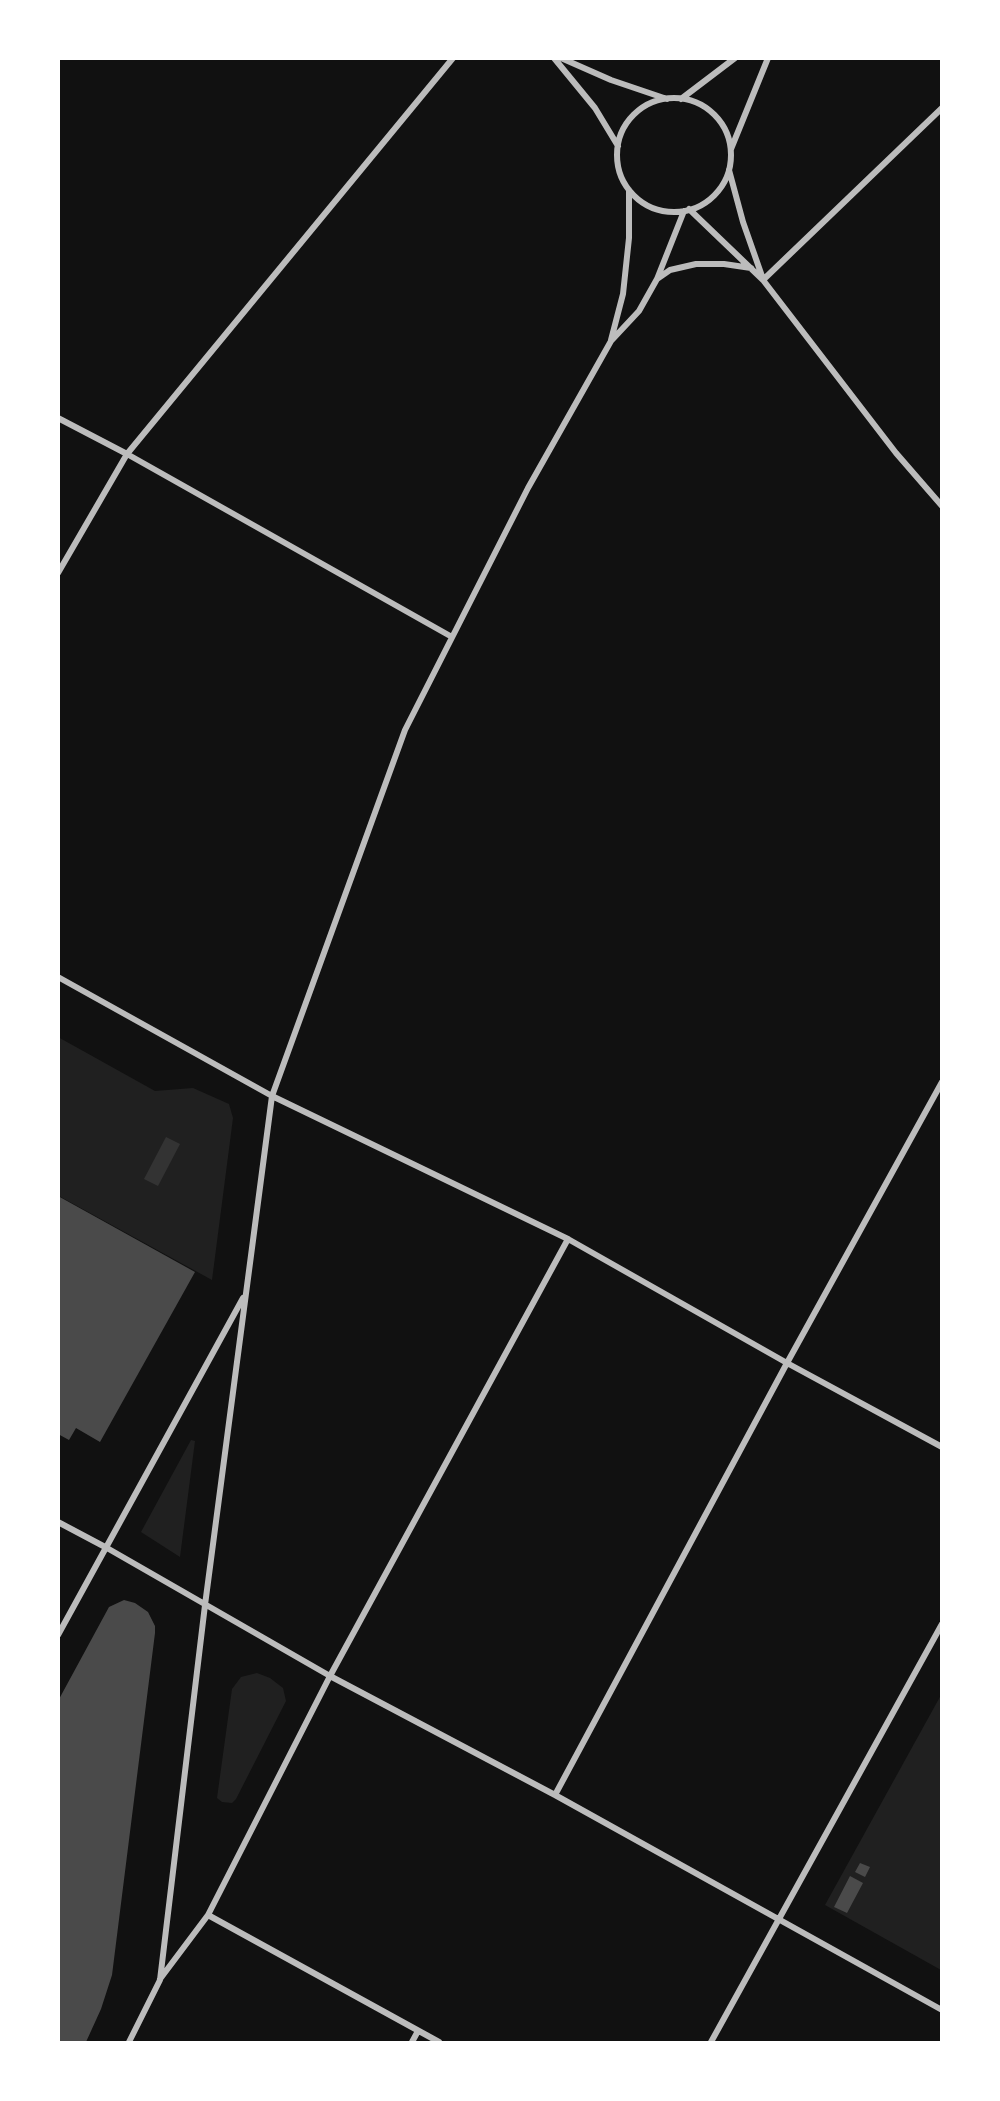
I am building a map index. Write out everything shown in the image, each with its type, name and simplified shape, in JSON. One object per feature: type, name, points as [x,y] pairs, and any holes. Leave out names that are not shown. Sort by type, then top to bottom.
[{"type":"street","points":[[58,573],[127,454],[453,58]]},
{"type":"street","points":[[554,58],[595,108],[618,146]]},
{"type":"street","points":[[561,58],[611,80],[668,99]]},
{"type":"street","points":[[681,99],[735,58]]},
{"type":"street","points":[[730,150],[768,58]]},
{"type":"street","points":[[729,170],[722,185],[712,197],[699,206],[670,212],[656,209],[644,204],[629,190],[621,177],[617,161],[621,134],[629,120],[641,109],[656,101],[681,99],[697,103],[712,112],[723,126],[730,150],[729,170],[743,222],[763,280]]},
{"type":"street","points":[[763,280],[942,108]]},
{"type":"street","points":[[611,341],[623,294],[629,238],[629,190]]},
{"type":"street","points":[[686,210],[763,280],[896,453],[942,506]]},
{"type":"street","points":[[160,1980],[244,1295],[272,1096],[405,730],[528,488],[611,341],[639,311],[657,279],[686,210]]},
{"type":"street","points":[[657,279],[670,270],[696,264],[724,264],[751,268]]},
{"type":"street","points":[[58,418],[127,454],[452,637]]},
{"type":"street","points":[[58,977],[272,1096],[568,1239],[787,1363],[942,1447]]},
{"type":"street","points":[[555,1795],[787,1363],[942,1082]]},
{"type":"street","points":[[129,2043],[160,1980],[208,1915],[330,1676],[568,1239]]},
{"type":"street","points":[[58,1635],[244,1295]]},
{"type":"street","points":[[58,1522],[330,1676],[555,1795],[942,2010]]},
{"type":"street","points":[[711,2043],[942,1624]]},
{"type":"street","points":[[208,1915],[439,2043]]},
{"type":"street","points":[[412,2043],[418,2031]]},
{"type":"shaded area","points":[[58,1037],[155,1091],[193,1088],[229,1104],[233,1118],[212,1280],[59,1196]]},
{"type":"shaded area","points":[[166,1137],[180,1144],[158,1186],[144,1179]]},
{"type":"shaded area","points":[[191,1440],[195,1441],[180,1557],[141,1532]]},
{"type":"shaded area","points":[[257,1673],[270,1678],[283,1688],[286,1701],[236,1799],[232,1803],[222,1802],[217,1798],[232,1689],[241,1677]]},
{"type":"shaded area","points":[[941,1695],[941,1970],[825,1905]]},
{"type":"building","points":[[58,1196],[195,1272],[100,1442],[76,1428],[69,1440],[58,1434]]},
{"type":"building","points":[[124,1600],[135,1603],[148,1612],[155,1626],[155,1633],[112,1975],[101,2009],[86,2042],[58,2042],[58,1701],[109,1607]]},
{"type":"building","points":[[860,1863],[870,1867],[865,1877],[855,1872]]},
{"type":"building","points":[[850,1876],[863,1883],[847,1913],[834,1907]]}]
